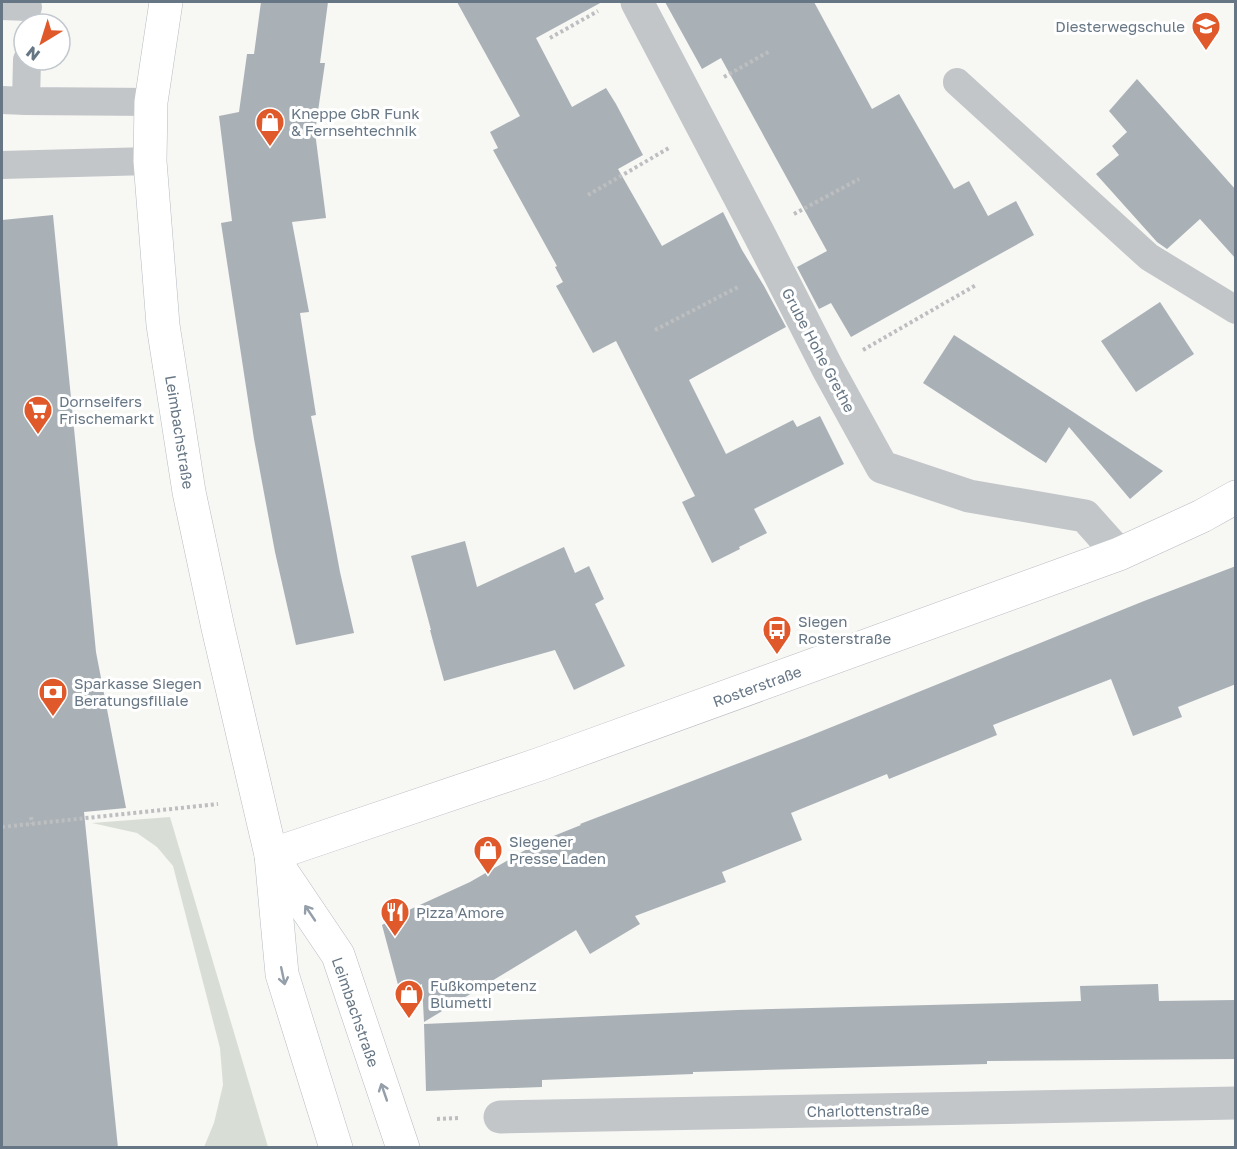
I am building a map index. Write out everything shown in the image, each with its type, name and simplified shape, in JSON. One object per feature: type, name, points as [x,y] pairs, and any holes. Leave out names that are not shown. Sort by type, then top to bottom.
[{"type":"main road","name":"Leimbachstraße","points":[[166,2],[151,102],[150,161],[163,325],[189,492],[271,855],[282,974],[336,1148]]},
{"type":"main road","name":"Rosterstraße","points":[[271,855],[543,763],[1119,554],[1202,516],[1236,497]]},
{"type":"main road","name":"Leimbachstraße","points":[[271,855],[338,956],[398,1134]]},
{"type":"street","name":"Grube Hohe Grethe","points":[[637,2],[828,369],[882,467],[969,496],[1085,516],[1119,554]]},
{"type":"street","name":"Charlottenstraße","points":[[500,1117],[1236,1103]]},
{"type":"lane","points":[[23,72],[14,101],[151,102]]},
{"type":"lane","points":[[957,82],[1149,257],[1236,310]]},
{"type":"lane","points":[[2,165],[150,161]]},
{"type":"path","points":[[550,38],[605,7]]},
{"type":"path","points":[[687,98],[770,51]]},
{"type":"path","points":[[588,195],[703,129]]},
{"type":"path","points":[[759,234],[859,179]]},
{"type":"path","points":[[655,330],[776,267]]},
{"type":"path","points":[[828,369],[976,285]]},
{"type":"path","points":[[2,827],[257,800]]},
{"type":"path","points":[[31,817],[32,824]]},
{"type":"path","points":[[398,1134],[500,1117]]},
{"type":"shaded area","points":[[170,817],[268,1147],[204,1147],[214,1123],[223,1085],[220,1048],[173,866],[157,847],[137,833],[92,823]]},
{"type":"building","points":[[261,2],[328,2],[320,63],[325,63],[315,132],[326,218],[292,222],[309,312],[300,313],[316,415],[311,416],[340,572],[354,633],[296,645],[275,552],[254,439],[221,223],[232,221],[219,116],[239,112],[247,54],[254,54]]},
{"type":"building","points":[[457,2],[602,2],[536,38],[572,107],[606,88],[643,155],[618,169],[662,246],[723,212],[786,327],[689,380],[726,454],[793,420],[797,427],[820,416],[844,464],[754,509],[767,533],[712,563],[682,502],[695,496],[616,341],[593,353],[556,286],[563,282],[555,267],[557,266],[493,150],[498,148],[490,132],[520,116]]},
{"type":"building","points":[[665,2],[814,2],[872,109],[899,94],[954,189],[969,181],[988,216],[1016,201],[1034,235],[851,337],[831,303],[819,309],[797,267],[827,251],[721,58],[702,69]]},
{"type":"building","points":[[1137,79],[1236,190],[1236,259],[1200,219],[1167,249],[1157,242],[1096,174],[1119,155],[1112,146],[1127,132],[1109,111]]},
{"type":"building","points":[[53,215],[96,652],[126,808],[84,812],[118,1148],[2,1148],[2,220]]},
{"type":"building","points":[[1160,302],[1194,354],[1136,392],[1101,341]]},
{"type":"building","points":[[954,335],[1163,471],[1130,499],[1069,427],[1046,463],[923,383]]},
{"type":"building","points":[[465,541],[477,587],[564,547],[575,573],[589,566],[604,599],[595,604],[625,666],[574,690],[555,650],[444,681],[411,556]]},
{"type":"building","points":[[1236,566],[1236,684],[1178,707],[1182,717],[1133,736],[1111,679],[993,725],[997,735],[889,779],[887,774],[791,813],[802,840],[722,872],[726,882],[635,916],[640,924],[590,954],[576,930],[424,1022],[422,984],[401,996],[382,925],[470,882],[541,841]]},
{"type":"building","points":[[1158,984],[1159,1001],[1236,1000],[1236,1059],[987,1061],[987,1064],[693,1072],[693,1074],[542,1080],[542,1087],[426,1091],[424,1024],[737,1010],[1081,1001],[1080,986]]},
{"type":"place","name":"Diesterwegschule","points":[[1206,52]]},
{"type":"place","name":"Kneppe GbR Funk & Fernsehtechnik","points":[[270,148]]},
{"type":"place","name":"Dornseifers Frischemarkt","points":[[38,436]]},
{"type":"place","name":"Siegen Rosterstraße","points":[[777,656]]},
{"type":"place","name":"Sparkasse Siegen Beratungsfiliale","points":[[53,718]]},
{"type":"place","name":"Siegener Presse Laden","points":[[488,876]]},
{"type":"place","name":"Pizza Amore","points":[[395,938]]},
{"type":"place","name":"Fußkompetenz Blumetti","points":[[409,1020]]}]
